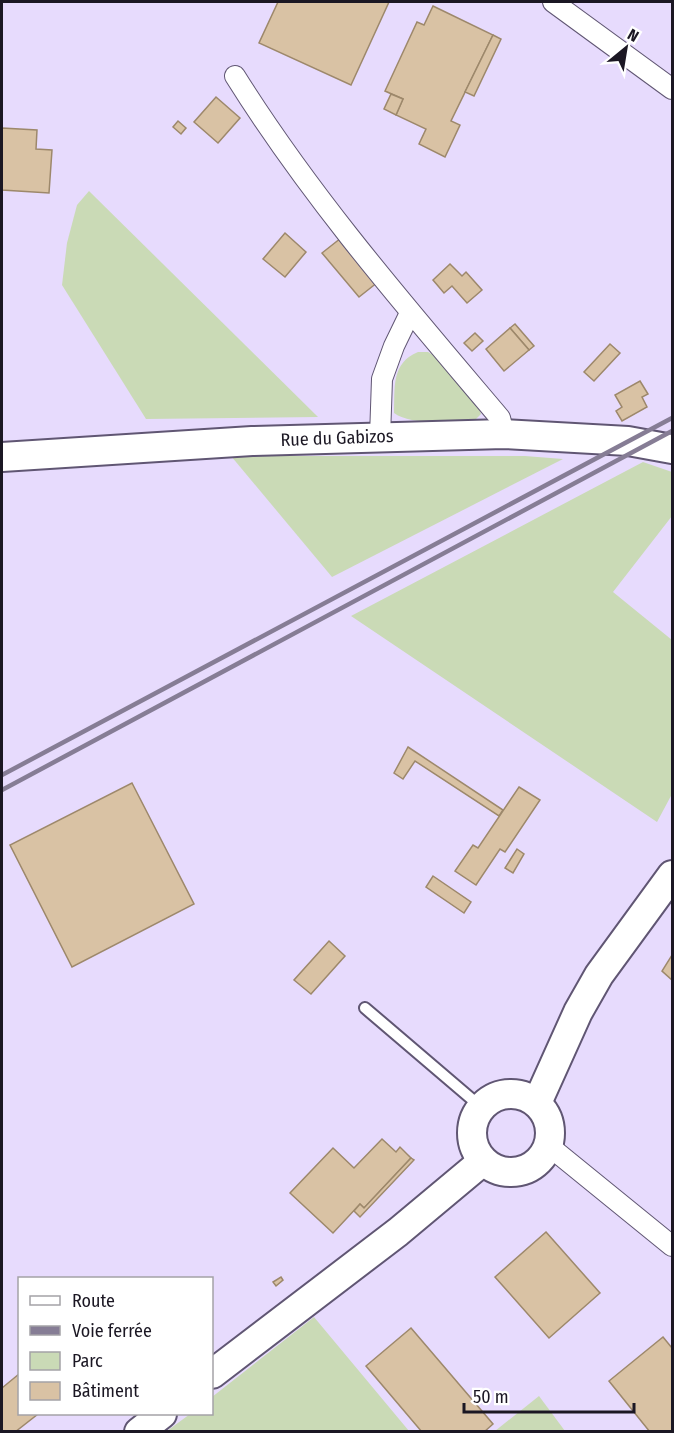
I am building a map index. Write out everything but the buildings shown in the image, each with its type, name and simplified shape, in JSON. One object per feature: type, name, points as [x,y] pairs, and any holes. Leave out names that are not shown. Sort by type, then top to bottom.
[{"type":"street","points":[[553,2],[672,89]]},
{"type":"street","points":[[236,76],[290,157],[410,313],[500,418],[504,434]]},
{"type":"street","points":[[380,436],[382,379],[394,346],[410,313]]},
{"type":"street","name":"Rue du Gabizos","points":[[2,457],[159,445],[380,436],[504,434],[628,441],[672,449]]},
{"type":"street","points":[[537,1103],[578,1012],[599,975],[672,875]]},
{"type":"street","points":[[508,1093],[524,1095],[537,1103],[547,1115],[551,1130],[549,1146],[542,1159],[529,1168],[514,1173],[499,1171],[483,1161],[476,1151],[471,1136],[473,1120],[481,1107],[493,1097],[508,1093]]},
{"type":"street","points":[[549,1146],[672,1246]]},
{"type":"street","points":[[213,1373],[398,1232],[483,1161]]},
{"type":"street","points":[[139,1431],[159,1415]]},
{"type":"lane","points":[[365,1008],[481,1107]]},
{"type":"green space","points":[[89,191],[318,417],[146,419],[62,285],[67,243],[77,205]]},
{"type":"green space","points":[[418,352],[428,352],[437,357],[477,402],[481,414],[475,420],[422,421],[394,413],[396,377],[403,363]]},
{"type":"green space","points":[[231,456],[525,456],[563,459],[332,577]]},
{"type":"green space","points":[[643,462],[672,472],[672,516],[613,592],[672,640],[672,794],[657,822],[351,616]]},
{"type":"green space","points":[[314,1317],[409,1431],[167,1431],[189,1415],[213,1415],[213,1396]]},
{"type":"green space","points":[[539,1396],[565,1431],[495,1431]]},
{"type":"railway","points":[[2,775],[672,418]]},
{"type":"railway","points":[[2,790],[672,431]]}]
